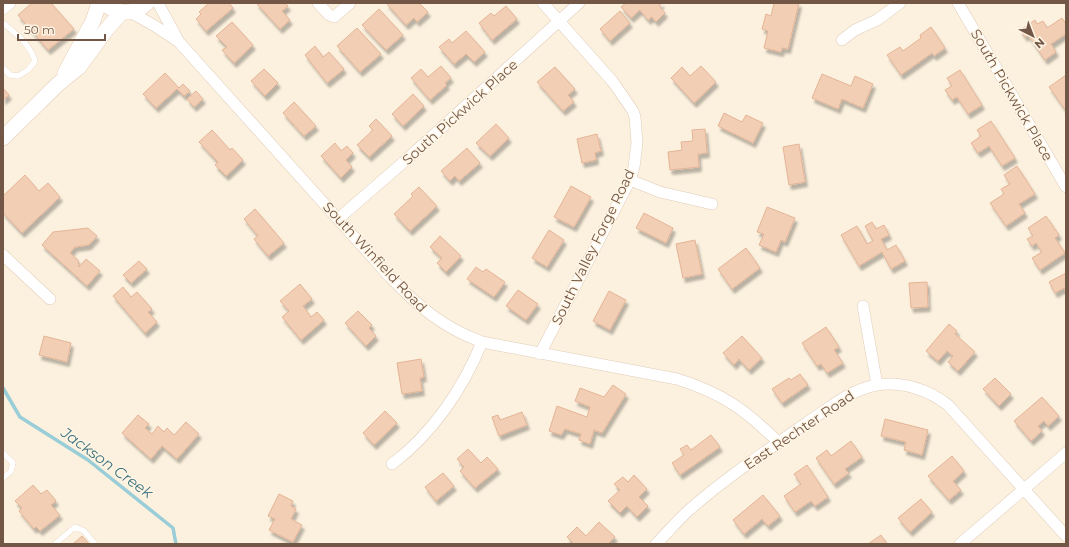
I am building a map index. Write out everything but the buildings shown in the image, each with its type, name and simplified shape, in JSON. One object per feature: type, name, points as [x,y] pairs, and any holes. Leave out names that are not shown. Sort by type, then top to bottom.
[{"type":"main road","points":[[58,84],[92,21],[98,3]]},
{"type":"main road","points":[[104,3],[111,8],[126,12],[139,9],[146,3]]},
{"type":"main road","points":[[3,138],[58,84],[79,67],[106,30],[126,12]]},
{"type":"street","points":[[3,9],[10,3]]},
{"type":"street","name":"South Winfield Road","points":[[158,3],[179,42],[416,304],[438,320],[471,338],[482,342],[677,379],[698,386],[730,401],[756,420],[779,442]]},
{"type":"street","points":[[318,3],[329,15],[334,17],[350,3]]},
{"type":"street","name":"South Valley Forge Road","points":[[540,354],[630,180],[634,167],[637,143],[636,125],[633,111],[613,82],[543,3]]},
{"type":"street","name":"South Pickwick Place","points":[[338,219],[406,160],[579,3]]},
{"type":"street","points":[[842,40],[855,30],[878,20],[900,3]]},
{"type":"street","name":"South Pickwick Place","points":[[958,3],[1066,187]]},
{"type":"street","name":"South Winfield Road","points":[[126,12],[155,26],[179,42]]},
{"type":"street","points":[[630,180],[660,192],[712,204]]},
{"type":"street","points":[[3,255],[50,299]]},
{"type":"street","points":[[863,306],[877,385]]},
{"type":"street","points":[[392,464],[411,450],[426,435],[463,380],[482,342]]},
{"type":"street","name":"East Rechter Road","points":[[656,544],[712,490],[779,442],[846,397],[877,385],[897,385],[918,389],[927,392],[943,402],[959,416],[1066,536]]},
{"type":"street","points":[[960,544],[1066,453]]},
{"type":"lane","points":[[3,23],[24,42],[32,52],[35,61],[28,70],[18,76],[10,75],[3,68]]},
{"type":"lane","points":[[3,453],[12,463],[11,471],[3,478]]},
{"type":"lane","points":[[55,544],[75,527],[84,531],[96,544]]},
{"type":"waterway","name":"Jackson Creek","points":[[3,388],[20,417],[88,460],[173,528],[176,544]]}]
